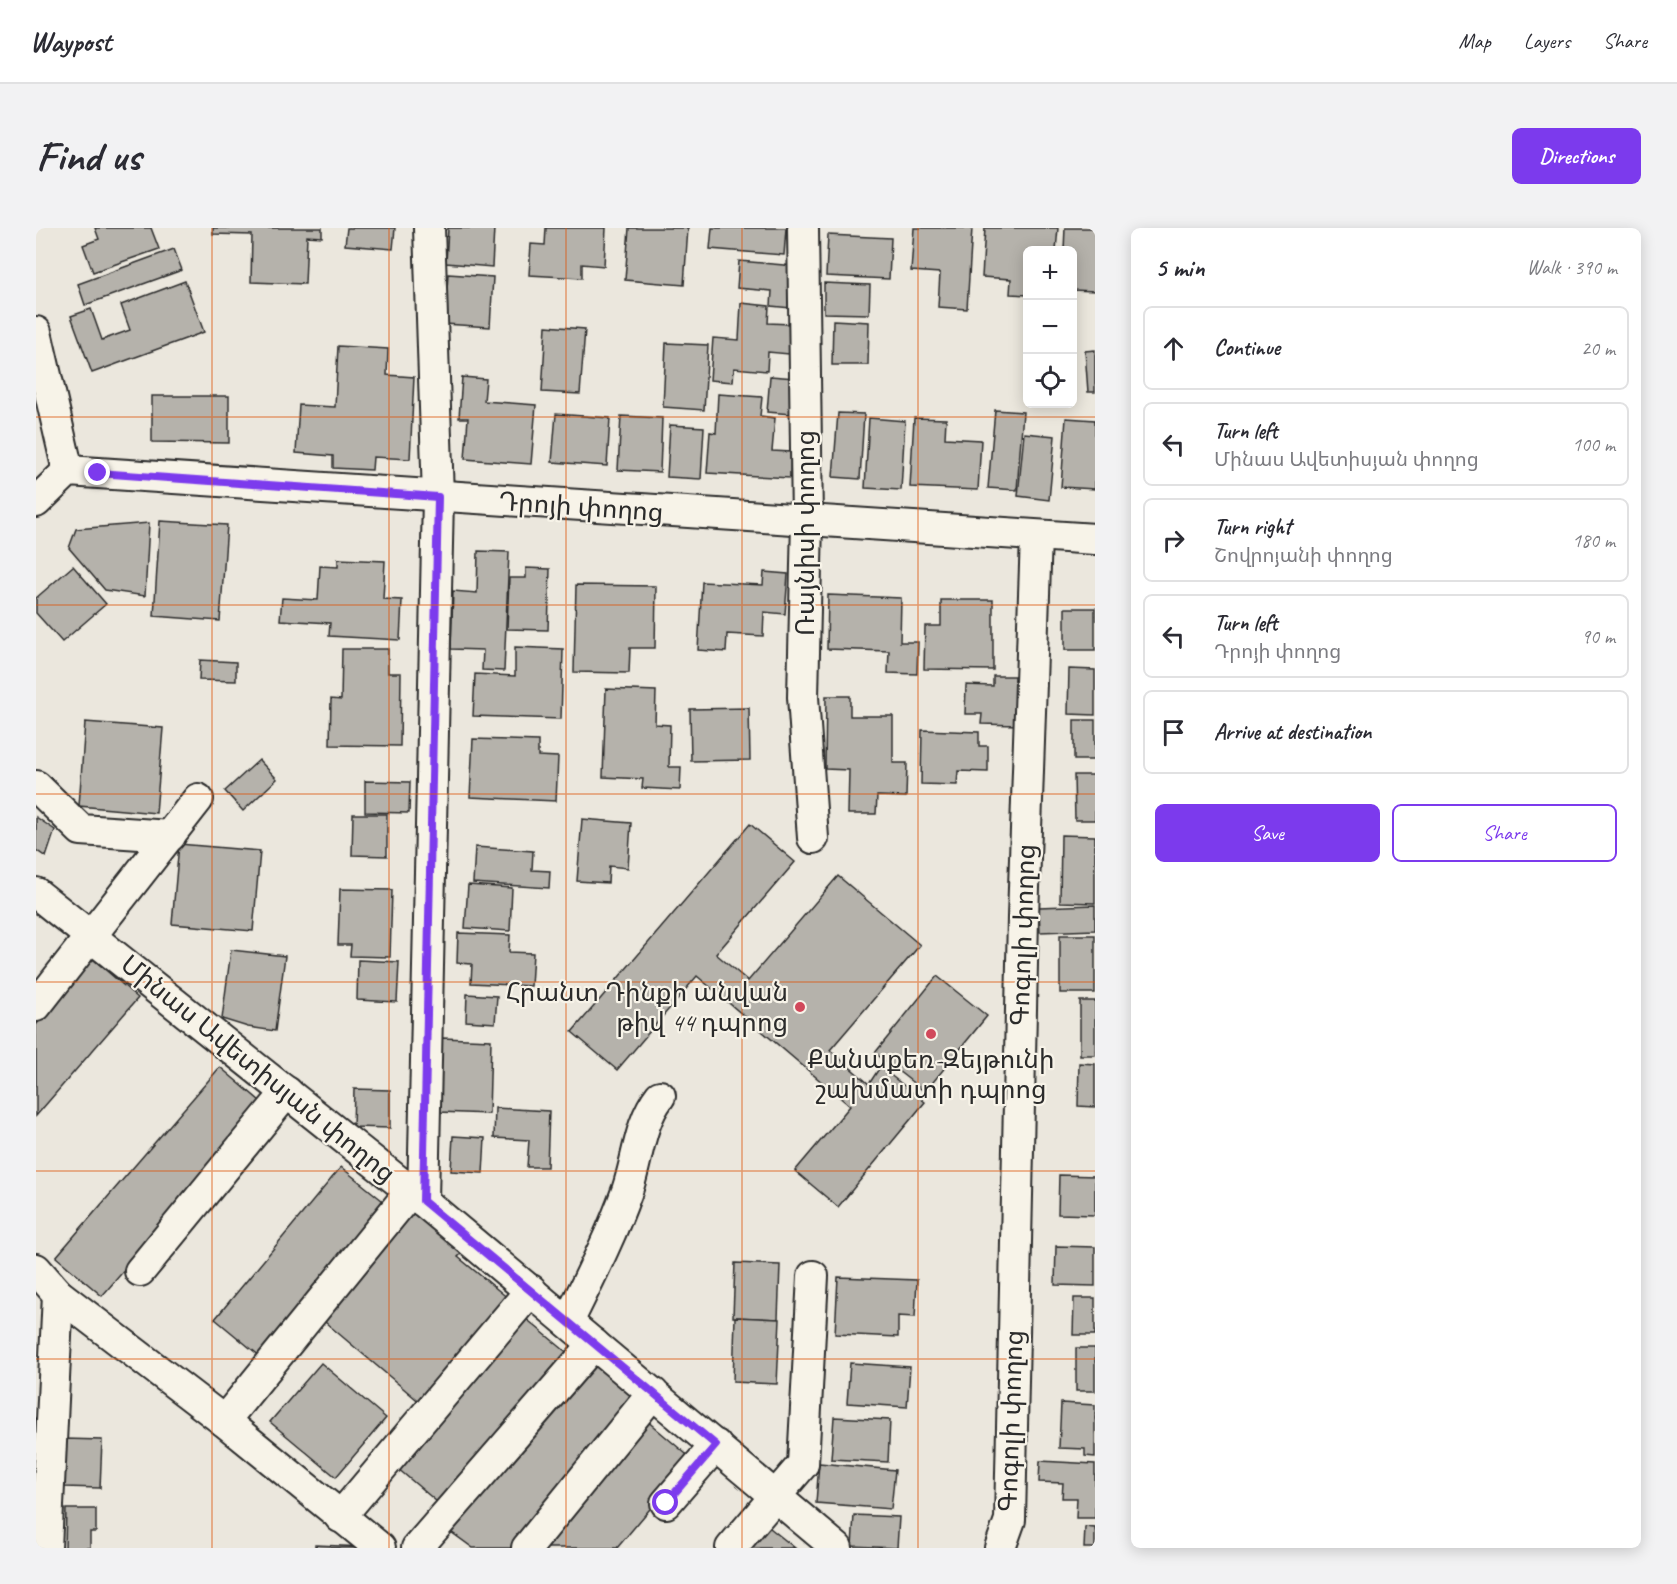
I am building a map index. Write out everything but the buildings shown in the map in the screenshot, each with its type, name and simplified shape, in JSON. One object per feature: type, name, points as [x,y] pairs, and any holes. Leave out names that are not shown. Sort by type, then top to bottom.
[{"type":"street","points":[[224,1421],[417,1196],[438,497],[429,228]]},
{"type":"street","name":"Ռայնիսի փողոց","points":[[804,228],[807,521],[803,697],[813,838]]},
{"type":"street","points":[[36,332],[68,471],[36,502]]},
{"type":"street","name":"Դրոյի փողոց","points":[[68,471],[1095,539]]},
{"type":"street","name":"Գոգոլի փողոց","points":[[1000,1548],[1010,1520],[1023,917],[1036,536]]},
{"type":"street","points":[[36,786],[81,830],[170,836]]},
{"type":"street","points":[[36,1006],[198,799]]},
{"type":"street","name":"Մինաս Ավետիսյան փողոց","points":[[36,893],[417,1196],[837,1548]]},
{"type":"street","points":[[140,1271],[287,1092]]},
{"type":"street","points":[[568,1322],[607,1242],[628,1189],[648,1111],[660,1096]]},
{"type":"street","points":[[731,1548],[803,1464],[813,1276]]},
{"type":"street","points":[[43,1279],[224,1421],[380,1548]]},
{"type":"street","points":[[43,1279],[46,1548]]},
{"type":"street","points":[[340,1517],[531,1290]]},
{"type":"street","points":[[417,1548],[594,1344]]},
{"type":"street","points":[[526,1548],[653,1393]]},
{"type":"street","points":[[666,1503],[716,1445]]},
{"type":"place","name":"Հրանտ Դինքի անվան թիվ 44 դպրոց","points":[[800,1007]]},
{"type":"place","name":"Քանաքեռ-Զեյթունի շախմատի դպրոց","points":[[931,1034]]},
{"type":"route","points":[[98,473],[438,497],[423,1201],[716,1445],[666,1503]]}]
